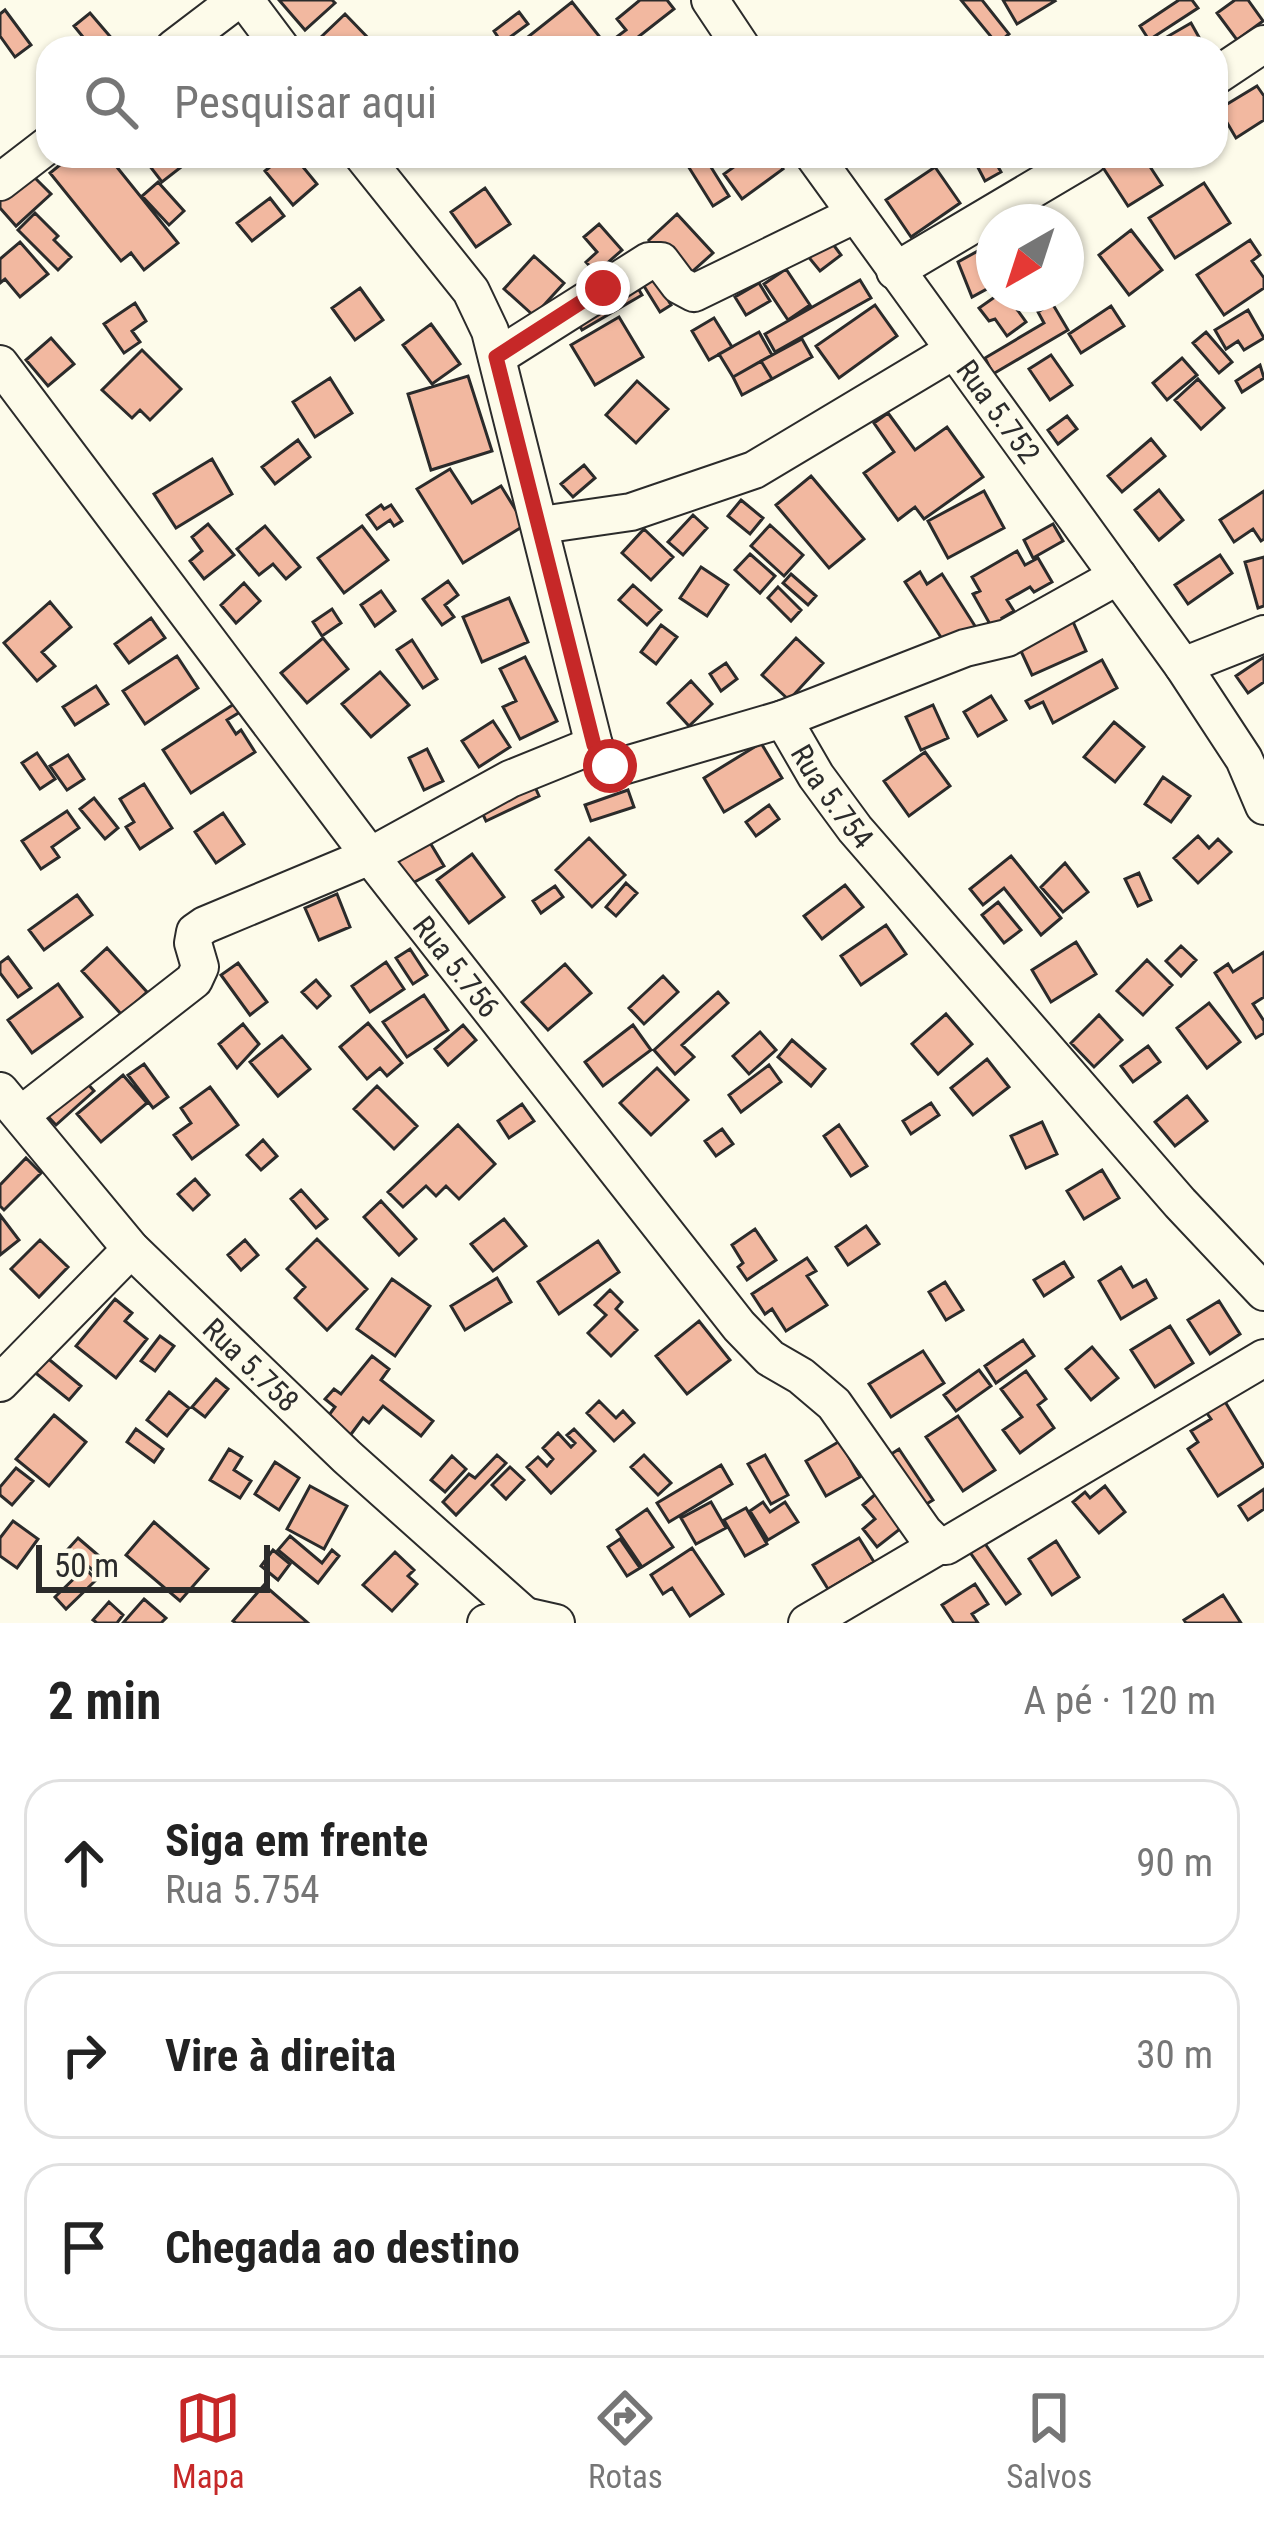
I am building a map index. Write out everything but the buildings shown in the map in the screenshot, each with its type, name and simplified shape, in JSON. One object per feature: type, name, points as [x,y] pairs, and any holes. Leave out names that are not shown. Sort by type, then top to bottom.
[{"type":"street","points":[[191,36],[241,0],[271,36]]},
{"type":"street","points":[[710,0],[734,36]]},
{"type":"street","points":[[1228,68],[1264,44]]},
{"type":"street","points":[[0,182],[36,154]]},
{"type":"street","points":[[11,1102],[199,974],[195,932],[370,856],[510,779],[594,745],[496,357],[472,291],[373,168]]},
{"type":"street","name":"Rua 5.752","points":[[822,168],[1184,666],[1244,759],[1264,806]]},
{"type":"street","points":[[895,271],[1069,168]]},
{"type":"street","points":[[496,357],[649,261],[661,261],[679,285],[694,293],[854,215]]},
{"type":"street","points":[[541,525],[631,512],[754,470],[953,351]]},
{"type":"street","name":"Rua 5.756","points":[[0,364],[370,856],[739,1326],[770,1358],[834,1404],[938,1546]]},
{"type":"street","points":[[783,719],[965,647],[1006,638],[1118,576]]},
{"type":"street","points":[[1184,666],[1264,634]]},
{"type":"street","name":"Rua 5.754","points":[[594,745],[605,763],[619,767],[783,719],[816,776],[855,829],[1164,1185],[1264,1292]]},
{"type":"street","name":"Rua 5.758","points":[[11,1102],[131,1249],[347,1456],[541,1620]]},
{"type":"street","points":[[0,1383],[131,1249]]},
{"type":"street","points":[[807,1623],[1264,1358]]},
{"type":"street","points":[[486,1623],[541,1620]]},
{"type":"route","points":[[603,288],[496,357],[594,745],[610,766]]}]
